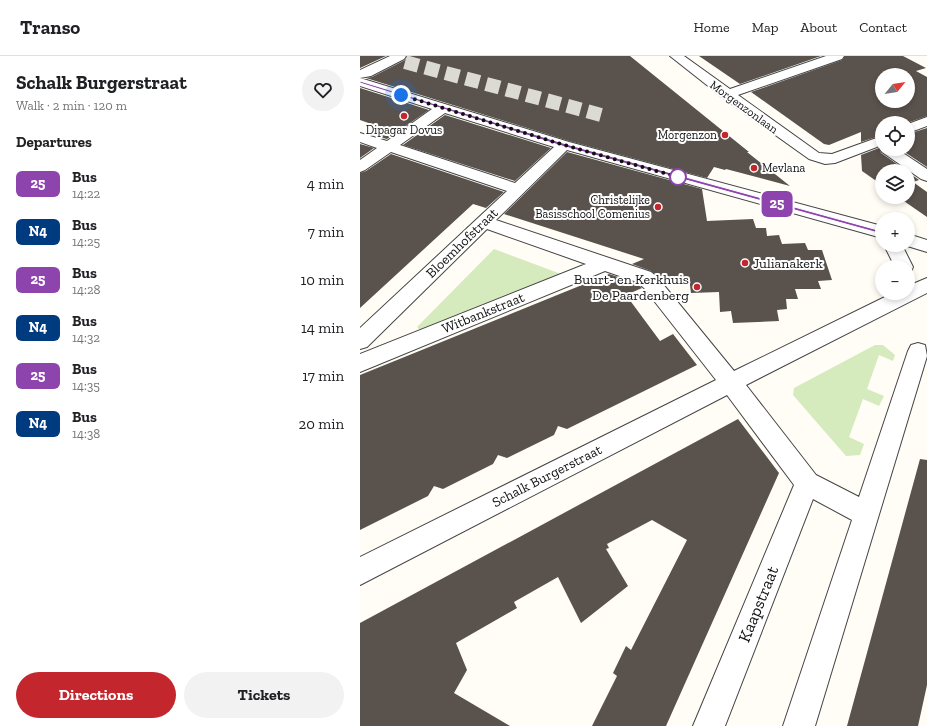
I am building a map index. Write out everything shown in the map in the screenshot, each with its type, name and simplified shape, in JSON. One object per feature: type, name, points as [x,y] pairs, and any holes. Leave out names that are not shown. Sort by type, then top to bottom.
[{"type":"street","name":"Morgenzonlaan","points":[[676,56],[814,156],[825,159],[835,158],[875,146]]},
{"type":"street","points":[[727,94],[838,56]]},
{"type":"street","points":[[360,74],[399,59]]},
{"type":"street","points":[[360,82],[564,145],[875,230]]},
{"type":"street","points":[[360,167],[442,108]]},
{"type":"street","points":[[915,126],[927,121]]},
{"type":"street","points":[[360,137],[518,188]]},
{"type":"street","name":"Bloemhofstraat","points":[[360,341],[564,145]]},
{"type":"street","points":[[899,156],[927,176]]},
{"type":"street","points":[[483,222],[644,276],[651,282],[731,383],[807,483],[867,514]]},
{"type":"street","points":[[915,242],[927,246]]},
{"type":"street","name":"Witbankstraat","points":[[360,363],[606,263]]},
{"type":"street","name":"Schalk Burgerstraat","points":[[360,571],[731,383],[916,285]]},
{"type":"street","points":[[800,726],[918,351]]},
{"type":"street","name":"Kaapstraat","points":[[709,726],[807,483]]},
{"type":"green space","points":[[494,249],[561,274],[559,278],[422,332],[417,327]]},
{"type":"green space","points":[[875,345],[883,345],[895,355],[893,361],[879,355],[867,389],[884,396],[879,406],[863,399],[849,437],[864,444],[860,455],[846,456],[793,395],[794,388]]},
{"type":"building","points":[[360,56],[386,56],[360,68]]},
{"type":"building","points":[[407,56],[630,56],[790,186],[714,167],[707,178],[569,141],[366,78],[372,77],[405,60]]},
{"type":"building","points":[[699,56],[821,56],[740,84]]},
{"type":"building","points":[[845,56],[903,56],[926,68],[916,71],[927,77],[927,116],[915,120],[915,116],[875,116],[875,137],[861,142],[861,132],[829,145],[824,144],[751,92],[842,60]]},
{"type":"building","points":[[360,88],[429,110],[387,139],[369,134],[380,127],[360,120]]},
{"type":"building","points":[[445,115],[551,148],[515,181],[403,145]]},
{"type":"building","points":[[927,128],[927,167],[910,156],[915,156],[915,132]]},
{"type":"building","points":[[360,144],[374,148],[360,158]]},
{"type":"building","points":[[875,150],[875,156],[885,156],[897,164],[875,164],[875,180],[862,171],[861,155]]},
{"type":"building","points":[[567,152],[702,189],[707,221],[753,219],[756,228],[766,228],[767,236],[779,235],[782,244],[805,243],[808,250],[822,250],[832,280],[818,281],[821,289],[795,289],[798,299],[786,299],[787,309],[777,310],[779,321],[733,323],[731,311],[720,312],[719,292],[691,293],[689,278],[666,278],[662,280],[651,271],[632,264],[644,259],[504,214]]},
{"type":"building","points":[[391,154],[504,192],[486,208],[473,204],[360,308],[360,173],[366,171]]},
{"type":"building","points":[[915,183],[927,192],[927,217],[908,204],[915,204]]},
{"type":"building","points":[[609,274],[636,283],[642,288],[626,295],[660,341],[673,334],[697,365],[567,429],[558,426],[554,435],[507,458],[498,455],[493,464],[443,489],[434,486],[428,496],[360,530],[360,375]]},
{"type":"building","points":[[738,419],[779,473],[666,726],[592,726],[617,676],[613,673],[626,646],[631,650],[687,540],[652,520],[607,544],[609,548],[606,549],[628,586],[581,623],[558,577],[514,602],[517,608],[456,643],[467,670],[454,693],[510,726],[360,726],[360,623]]},
{"type":"building","points":[[920,459],[927,460],[927,685],[918,726],[847,726]]},
{"type":"tunnel","points":[[405,62],[601,115]]},
{"type":"bus line","name":"25","points":[[360,82],[564,145],[875,230]]},
{"type":"place","name":"Dipagar Dovus","points":[[404,116]]},
{"type":"place","name":"Morgenzon","points":[[725,135]]},
{"type":"place","name":"Mevlana","points":[[754,168]]},
{"type":"place","name":"Christelijke Basisschool Comenius","points":[[658,207]]},
{"type":"place","name":"Julianakerk","points":[[745,263]]},
{"type":"place","name":"Buurt- en Kerkhuis De Paardenberg","points":[[697,287]]},
{"type":"route","points":[[401,95],[564,145],[678,177]]}]
